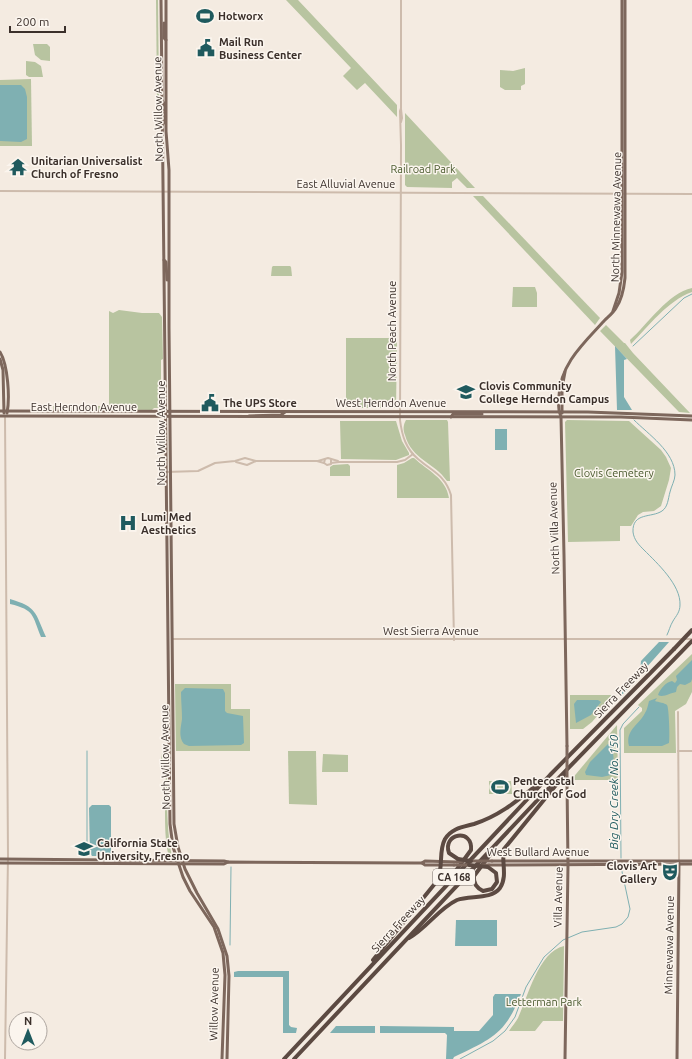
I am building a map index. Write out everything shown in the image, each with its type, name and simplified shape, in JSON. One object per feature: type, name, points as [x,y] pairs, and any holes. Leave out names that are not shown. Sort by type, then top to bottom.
[{"type":"highway","name":"Sierra Freeway","points":[[284,1059],[550,775],[692,630]]},
{"type":"highway","name":"Sierra Freeway","points":[[294,1059],[585,750],[684,650],[692,640]]},
{"type":"highway","points":[[405,940],[413,936],[446,906],[458,900],[491,894],[498,890],[504,877],[503,853],[507,844],[585,750]]},
{"type":"highway","points":[[359,978],[437,881],[442,863],[443,844],[451,832],[493,817],[512,806],[550,775]]},
{"type":"highway","points":[[435,898],[470,852],[471,846],[467,838],[461,835],[450,840],[448,845],[450,853],[456,862],[470,863],[489,866],[496,873],[497,882],[492,889],[483,891],[476,886],[474,876],[512,828]]},
{"type":"main road","name":"North Willow Avenue","points":[[161,0],[165,412],[168,417]]},
{"type":"main road","name":"North Willow Avenue","points":[[166,0],[166,131],[169,191],[170,361],[170,412],[168,417],[170,824],[177,862]]},
{"type":"main road","name":"North Minnewawa Avenue","points":[[622,0],[624,193]]},
{"type":"main road","name":"North Minnewawa Avenue","points":[[612,311],[622,278],[625,0]]},
{"type":"main road","points":[[161,8],[164,19],[164,38],[166,40]]},
{"type":"main road","points":[[162,101],[164,103],[166,131]]},
{"type":"main road","points":[[164,260],[166,262],[169,290]]},
{"type":"main road","name":"North Villa Avenue","points":[[566,639],[560,412],[562,388],[565,371],[576,352],[612,311]]},
{"type":"main road","points":[[165,337],[167,344],[167,359],[170,361]]},
{"type":"main road","points":[[0,352],[5,416]]},
{"type":"main road","points":[[0,355],[7,373],[4,411]]},
{"type":"main road","points":[[165,360],[168,363],[170,385]]},
{"type":"main road","name":"East Herndon Avenue","points":[[4,411],[165,412]]},
{"type":"main road","name":"West Herndon Avenue","points":[[165,412],[560,412],[641,413],[691,416]]},
{"type":"main road","points":[[244,417],[281,414],[285,412]]},
{"type":"main road","points":[[451,417],[454,414],[480,414],[494,412]]},
{"type":"main road","name":"East Herndon Avenue","points":[[0,416],[168,417]]},
{"type":"main road","name":"West Herndon Avenue","points":[[168,417],[634,417],[690,420]]},
{"type":"main road","name":"North Willow Avenue","points":[[168,472],[167,486],[171,544],[171,639],[175,828],[182,862]]},
{"type":"main road","points":[[168,551],[171,572]]},
{"type":"main road","name":"Villa Avenue","points":[[565,1059],[568,863],[566,639]]},
{"type":"main road","points":[[170,763],[172,765],[174,785]]},
{"type":"main road","points":[[0,859],[8,861],[456,862]]},
{"type":"main road","points":[[0,863],[8,861]]},
{"type":"main road","name":"West Bullard Avenue","points":[[470,863],[492,861],[519,865],[632,861],[679,862]]},
{"type":"main road","points":[[519,865],[537,861]]},
{"type":"main road","name":"West Bullard Avenue","points":[[489,866],[503,863],[537,861],[615,864],[679,862]]},
{"type":"main road","points":[[615,864],[631,863],[632,861]]},
{"type":"main road","points":[[651,864],[653,862],[667,861]]},
{"type":"main road","points":[[679,862],[692,861]]},
{"type":"main road","name":"Willow Avenue","points":[[177,862],[190,892],[214,927],[223,953],[225,975],[222,1059]]},
{"type":"main road","name":"Willow Avenue","points":[[182,862],[190,881],[218,929],[227,956],[229,974],[227,1059]]},
{"type":"main road","points":[[679,862],[692,864]]},
{"type":"main road","name":"Minnewawa Avenue","points":[[677,1059],[679,862]]},
{"type":"street","name":"North Peach Avenue","points":[[401,0],[402,118],[400,192],[400,417],[401,428],[407,447],[419,460],[438,473],[452,495],[454,640]]},
{"type":"street","name":"East Alluvial Avenue","points":[[0,191],[692,194]]},
{"type":"street","points":[[5,416],[8,861],[5,1059]]},
{"type":"street","points":[[317,461],[328,465],[339,462],[396,462],[405,460],[413,454]]},
{"type":"street","points":[[168,472],[198,471],[215,463],[243,460],[245,458],[256,461],[317,461],[328,458],[339,462]]},
{"type":"street","points":[[324,463],[325,459]]},
{"type":"street","points":[[235,461],[246,465],[256,461]]},
{"type":"street","name":"West Sierra Avenue","points":[[171,639],[692,640]]},
{"type":"street","name":"Minnewawa Avenue","points":[[678,712],[679,862]]},
{"type":"street","points":[[678,751],[692,751]]},
{"type":"green space","points":[[156,0],[158,0],[159,97],[157,99]]},
{"type":"green space","points":[[286,0],[298,0],[397,105],[397,117],[365,83],[357,90],[343,76],[351,68]]},
{"type":"green space","points":[[33,44],[47,44],[50,47],[50,61],[41,60],[35,55]]},
{"type":"green space","points":[[26,61],[35,62],[41,66],[43,77],[29,77],[26,75]]},
{"type":"green space","points":[[525,68],[525,84],[521,86],[521,90],[505,90],[500,87],[500,70],[513,71]]},
{"type":"green space","points":[[31,79],[32,146],[0,146],[0,80]]},
{"type":"green space","name":"Railroad Park","points":[[405,113],[475,188],[467,188],[457,178],[452,182],[452,188],[407,187],[405,185]]},
{"type":"green space","points":[[473,196],[483,196],[600,318],[595,325]]},
{"type":"green space","points":[[273,266],[290,266],[292,276],[271,276]]},
{"type":"green space","points":[[513,287],[535,287],[537,293],[537,307],[512,307]]},
{"type":"green space","points":[[692,288],[692,292],[674,301],[631,344],[630,340],[667,302],[683,291]]},
{"type":"green space","points":[[119,310],[142,313],[159,313],[162,317],[163,359],[161,360],[161,408],[154,408],[152,410],[53,409],[53,406],[109,406],[109,311],[113,313]]},
{"type":"green space","points":[[606,325],[625,343],[690,413],[679,412],[600,331]]},
{"type":"green space","points":[[346,338],[395,338],[397,340],[396,408],[346,408]]},
{"type":"green space","points":[[406,420],[447,420],[450,481],[447,481],[436,469],[418,456],[413,450],[408,443],[404,431]]},
{"type":"green space","name":"Clovis Cemetery","points":[[567,420],[629,421],[661,450],[671,468],[661,506],[654,511],[643,512],[638,515],[631,526],[620,526],[620,541],[568,542],[565,422]]},
{"type":"green space","points":[[340,421],[396,421],[402,441],[409,455],[396,460],[341,459]]},
{"type":"green space","points":[[412,458],[436,475],[444,485],[449,498],[397,498],[397,465]]},
{"type":"green space","points":[[348,464],[350,466],[350,476],[330,476],[330,467],[333,465]]},
{"type":"green space","points":[[692,654],[692,692],[686,704],[675,711],[676,753],[624,753],[624,728],[642,711],[642,708],[638,705]]},
{"type":"green space","points":[[175,684],[231,684],[231,709],[250,709],[250,751],[176,751]]},
{"type":"green space","points":[[570,695],[615,695],[592,722],[583,729],[570,729]]},
{"type":"green space","points":[[617,725],[618,780],[571,780]]},
{"type":"green space","points":[[163,751],[162,762],[167,766],[168,823],[172,857],[170,859],[166,840],[166,767],[161,761]]},
{"type":"green space","points":[[288,751],[316,751],[317,805],[289,804]]},
{"type":"green space","points":[[323,754],[348,755],[348,772],[322,772]]},
{"type":"green space","name":"Pentecostal Church of God","points":[[489,781],[511,781],[512,794],[489,794]]},
{"type":"green space","name":"Letterman Park","points":[[564,946],[563,1021],[543,1021],[535,1031],[509,1031],[518,1018],[535,976],[541,966],[547,957],[555,950]]},
{"type":"water","points":[[0,85],[21,85],[25,89],[27,97],[27,139],[21,142],[0,141]]},
{"type":"water","points":[[615,346],[627,359],[624,360],[624,397],[632,410],[617,410]]},
{"type":"water","points":[[495,429],[507,429],[507,450],[495,450]]},
{"type":"water","points":[[10,599],[25,605],[34,612],[46,637],[41,637],[32,614],[18,606],[10,604]]},
{"type":"water","points":[[659,642],[669,642],[622,695],[622,691],[640,672],[641,661]]},
{"type":"water","points":[[692,660],[691,682],[685,685],[680,684],[677,687],[676,692],[664,696],[658,695],[665,684],[672,681],[675,683],[677,680],[676,676]]},
{"type":"water","points":[[185,688],[223,689],[225,693],[225,711],[227,713],[243,716],[244,743],[241,745],[189,746],[184,744],[180,735],[182,719],[181,692]]},
{"type":"water","points":[[657,698],[655,701],[666,704],[668,707],[669,743],[662,746],[629,746],[628,740],[633,728],[645,713],[649,701]]},
{"type":"water","points":[[577,700],[598,700],[601,702],[591,715],[576,723],[574,704]]},
{"type":"water","points":[[608,744],[611,745],[613,752],[614,764],[611,775],[602,777],[586,775],[585,772],[590,762]]},
{"type":"water","points":[[92,805],[109,805],[111,807],[111,856],[92,856],[90,853],[89,808]]},
{"type":"water","points":[[456,920],[497,920],[497,946],[455,946]]},
{"type":"water","points":[[289,971],[289,1025],[297,1028],[296,1033],[283,1033],[283,977],[234,977],[234,972]]},
{"type":"water","points":[[495,994],[521,994],[509,1019],[503,1027],[487,1040],[454,1057],[453,1059],[446,1059],[447,1035],[445,1033],[380,1033],[380,1026],[454,1027],[454,1031],[479,1031],[493,1015],[493,997]]},
{"type":"water","points":[[336,1026],[375,1026],[375,1033],[330,1033]]},
{"type":"waterway","name":"Big Dry Creek No. 150","points":[[633,346],[684,298],[692,294]]},
{"type":"waterway","name":"Big Dry Creek No. 150","points":[[634,420],[666,451],[674,467],[675,477],[666,507],[658,513],[639,518],[636,521],[633,532],[634,537],[639,544],[667,575],[677,590],[680,605],[679,610],[667,635]]},
{"type":"waterway","name":"Big Dry Creek No. 150","points":[[621,858],[620,730],[623,724],[639,707]]},
{"type":"waterway","points":[[87,751],[87,854]]},
{"type":"waterway","points":[[230,945],[231,867]]},
{"type":"waterway","name":"Big Dry Creek No. 150","points":[[460,1059],[493,1041],[505,1031],[515,1017],[526,987],[544,957],[563,940],[582,932],[616,927],[622,924],[628,917],[630,909],[621,867]]},
{"type":"place","name":"Hotworx","points":[[205,16]]},
{"type":"place","name":"Mail Run Business Center","points":[[206,48]]},
{"type":"place","name":"Unitarian Universalist Church of Fresno","points":[[18,167]]},
{"type":"place","name":"Clovis Community College Herndon Campus","points":[[466,392]]},
{"type":"place","name":"The UPS Store","points":[[210,403]]},
{"type":"place","name":"Lumi Med Aesthetics","points":[[128,523]]},
{"type":"place","name":"Pentecostal Church of God","points":[[500,787]]},
{"type":"place","name":"California State University, Fresno","points":[[84,849]]},
{"type":"place","name":"Clovis Art Gallery","points":[[670,872]]}]
